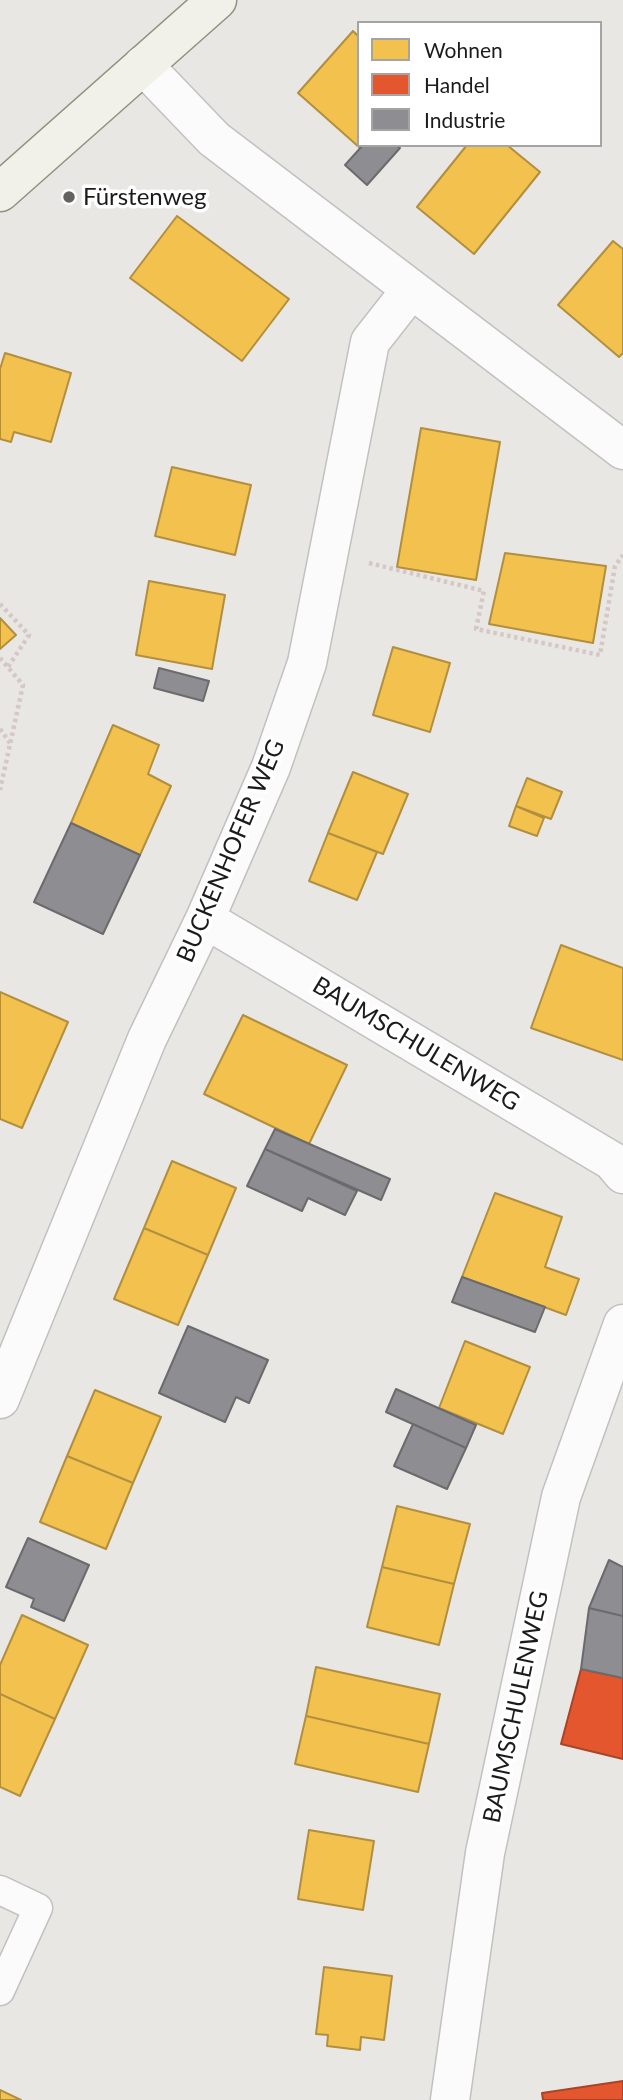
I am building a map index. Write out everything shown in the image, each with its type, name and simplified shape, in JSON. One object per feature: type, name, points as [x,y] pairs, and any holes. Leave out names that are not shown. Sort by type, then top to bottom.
[{"type":"street","points":[[0,192],[217,0]]},
{"type":"street","points":[[143,65],[214,139],[410,291],[623,450]]},
{"type":"street","name":"BUCKENHOFER WEG","points":[[0,1399],[147,1039],[205,919],[271,766],[307,663],[370,342],[410,291]]},
{"type":"street","name":"BAUMSCHULENWEG","points":[[205,919],[612,1161],[623,1174]]},
{"type":"street","name":"BAUMSCHULENWEG","points":[[450,2100],[485,1853],[561,1497],[623,1324]]},
{"type":"lane","points":[[0,1890],[38,1908],[0,1991]]},
{"type":"path","points":[[328,553],[484,591],[476,629],[600,654],[615,566],[623,555]]},
{"type":"path","points":[[0,604],[29,635],[8,667]]},
{"type":"path","points":[[0,658],[23,685],[11,744],[2,769],[0,790]]},
{"type":"path","points":[[0,729],[11,744]]},
{"type":"building: Wohnen","points":[[353,31],[357,35],[357,145],[298,93]]},
{"type":"building: Wohnen","points":[[465,147],[509,147],[540,172],[474,254],[417,207]]},
{"type":"building: Wohnen","points":[[177,216],[289,299],[242,361],[130,278]]},
{"type":"building: Wohnen","points":[[613,241],[623,249],[623,353],[619,357],[558,305]]},
{"type":"building: Wohnen","points":[[5,353],[71,373],[51,442],[14,432],[11,442],[0,439],[0,369]]},
{"type":"building: Wohnen","points":[[421,428],[500,442],[476,580],[397,567]]},
{"type":"building: Wohnen","points":[[172,467],[251,485],[235,555],[155,536]]},
{"type":"building: Wohnen","points":[[505,553],[606,566],[593,643],[489,624]]},
{"type":"building: Wohnen","points":[[149,581],[225,595],[212,669],[136,655]]},
{"type":"building: Wohnen","points":[[0,618],[16,635],[0,649]]},
{"type":"building: Wohnen","points":[[393,647],[450,663],[430,732],[373,715]]},
{"type":"building: Wohnen","points":[[113,725],[159,745],[148,774],[171,786],[140,855],[71,823]]},
{"type":"building: Wohnen","points":[[353,772],[408,794],[383,854],[328,833]]},
{"type":"building: Wohnen","points":[[527,778],[562,792],[551,819],[516,806]]},
{"type":"building: Wohnen","points":[[516,806],[544,818],[537,836],[509,826]]},
{"type":"building: Wohnen","points":[[328,833],[377,852],[357,900],[309,881]]},
{"type":"building: Wohnen","points":[[561,945],[623,968],[623,1060],[531,1028]]},
{"type":"building: Wohnen","points":[[0,992],[68,1022],[22,1128],[0,1119]]},
{"type":"building: Wohnen","points":[[243,1015],[347,1065],[309,1144],[204,1094]]},
{"type":"building: Wohnen","points":[[172,1161],[236,1188],[208,1255],[144,1228]]},
{"type":"building: Wohnen","points":[[495,1193],[562,1217],[545,1267],[579,1279],[566,1315],[462,1277]]},
{"type":"building: Wohnen","points":[[144,1228],[208,1255],[178,1325],[114,1299]]},
{"type":"building: Wohnen","points":[[465,1341],[530,1367],[503,1434],[439,1408]]},
{"type":"building: Wohnen","points":[[95,1390],[161,1417],[133,1483],[67,1456]]},
{"type":"building: Wohnen","points":[[67,1456],[133,1483],[106,1549],[40,1522]]},
{"type":"building: Wohnen","points":[[397,1506],[470,1524],[454,1584],[382,1567]]},
{"type":"building: Wohnen","points":[[382,1567],[454,1584],[439,1645],[367,1627]]},
{"type":"building: Wohnen","points":[[22,1615],[88,1645],[55,1719],[0,1694],[0,1665]]},
{"type":"building: Wohnen","points":[[316,1667],[440,1694],[429,1744],[306,1716]]},
{"type":"building: Wohnen","points":[[0,1694],[55,1719],[20,1796],[0,1787]]},
{"type":"building: Wohnen","points":[[306,1716],[429,1744],[418,1792],[295,1764]]},
{"type":"building: Wohnen","points":[[309,1830],[374,1841],[363,1910],[298,1899]]},
{"type":"building: Wohnen","points":[[324,1967],[392,1976],[384,2040],[361,2037],[360,2050],[327,2046],[328,2035],[316,2034]]},
{"type":"building: Wohnen","points":[[0,2090],[21,2100],[0,2100]]},
{"type":"building: Handel","points":[[581,1669],[623,1678],[623,1759],[561,1744]]},
{"type":"building: Handel","points":[[623,2081],[623,2100],[543,2100],[542,2093]]},
{"type":"building: Industrie","points":[[361,147],[400,148],[367,185],[345,165]]},
{"type":"building: Industrie","points":[[159,668],[209,681],[203,701],[154,688]]},
{"type":"building: Industrie","points":[[71,823],[140,855],[103,934],[34,902]]},
{"type":"building: Industrie","points":[[275,1129],[390,1179],[381,1200],[265,1149]]},
{"type":"building: Industrie","points":[[265,1149],[357,1191],[345,1215],[308,1198],[302,1211],[247,1186]]},
{"type":"building: Industrie","points":[[462,1277],[545,1307],[535,1332],[452,1302]]},
{"type":"building: Industrie","points":[[188,1326],[268,1360],[249,1403],[236,1397],[225,1422],[159,1393]]},
{"type":"building: Industrie","points":[[396,1389],[476,1425],[466,1448],[386,1412]]},
{"type":"building: Industrie","points":[[413,1424],[466,1448],[447,1489],[394,1466]]},
{"type":"building: Industrie","points":[[28,1538],[89,1565],[64,1621],[31,1607],[34,1599],[6,1587]]},
{"type":"building: Industrie","points":[[609,1560],[623,1567],[623,1616],[589,1608]]},
{"type":"building: Industrie","points":[[589,1608],[623,1616],[623,1678],[581,1669]]},
{"type":"place","name":"Fürstenweg","points":[[69,197]]}]
